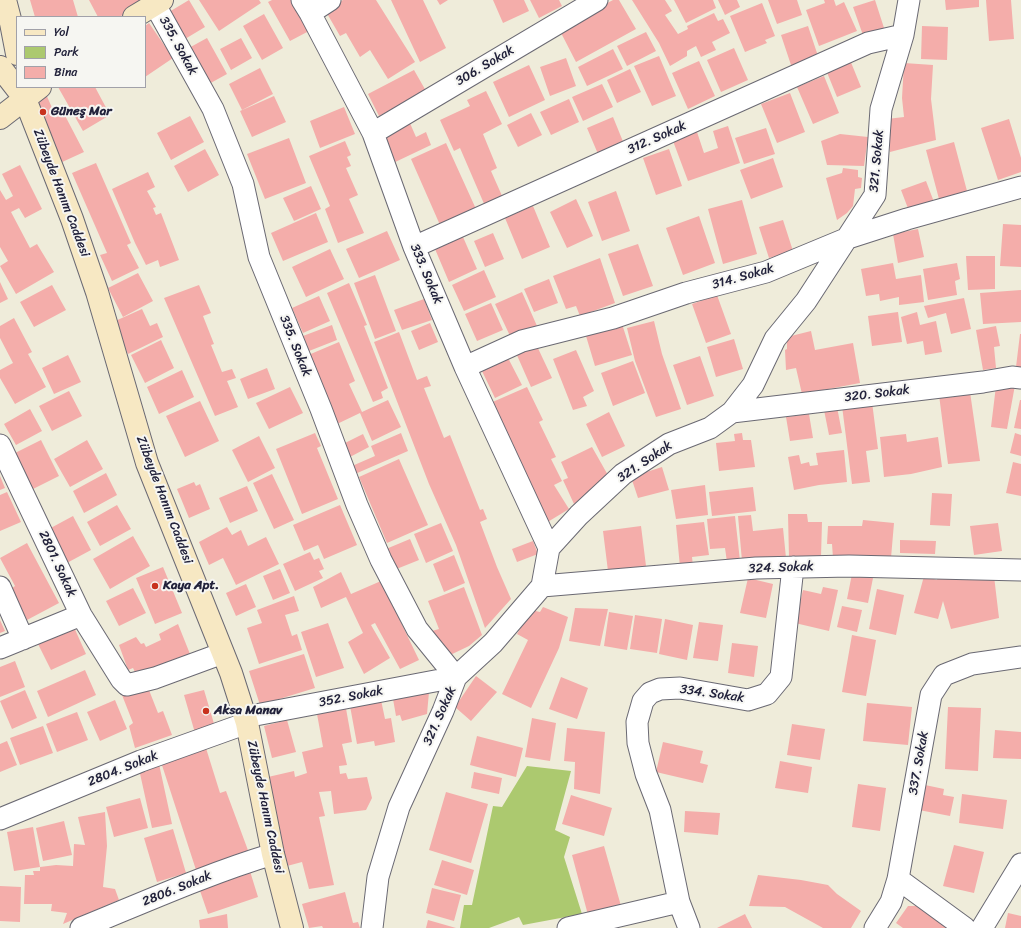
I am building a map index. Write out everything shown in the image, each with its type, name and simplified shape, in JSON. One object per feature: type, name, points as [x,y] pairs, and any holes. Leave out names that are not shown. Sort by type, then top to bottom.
[{"type":"street","points":[[5,0],[16,49]]},
{"type":"street","points":[[306,6],[330,0]]},
{"type":"street","name":"306. Sokak","points":[[373,133],[597,0]]},
{"type":"street","name":"321. Sokak","points":[[549,548],[579,515],[623,474],[669,444],[710,428],[732,412],[753,385],[775,340],[806,301],[875,195],[881,108],[902,35],[909,0]]},
{"type":"street","points":[[136,16],[159,2]]},
{"type":"street","name":"335. Sokak","points":[[159,2],[213,109],[243,184],[259,257],[321,409],[357,505],[378,553],[417,629],[456,678]]},
{"type":"street","name":"333. Sokak","points":[[306,6],[373,133],[414,247],[465,367],[549,548]]},
{"type":"street","name":"312. Sokak","points":[[414,247],[868,43],[902,35]]},
{"type":"street","name":"Zübeyde Hanım Caddesi","points":[[0,67],[16,80]]},
{"type":"street","points":[[0,118],[29,91]]},
{"type":"street","name":"Zübeyde Hanım Caddesi","points":[[29,91],[97,292],[147,463],[231,673],[246,720],[273,854],[292,928]]},
{"type":"street","name":"314. Sokak","points":[[465,367],[522,341],[613,318],[686,293],[766,272],[848,238],[907,219],[1021,188]]},
{"type":"street","name":"320. Sokak","points":[[732,412],[1012,377],[1021,378]]},
{"type":"street","name":"2801. Sokak","points":[[0,445],[81,615],[121,679],[127,685],[155,678],[223,653]]},
{"type":"street","points":[[542,586],[549,548]]},
{"type":"street","name":"324. Sokak","points":[[542,586],[756,568],[849,566],[1021,570]]},
{"type":"street","name":"334. Sokak","points":[[689,928],[679,902],[660,810],[646,774],[638,743],[637,722],[643,701],[650,693],[660,689],[680,688],[748,700],[768,694],[781,677],[793,567]]},
{"type":"street","points":[[0,586],[23,639]]},
{"type":"street","name":"321. Sokak","points":[[372,928],[378,877],[398,807],[443,711],[456,678],[493,643],[542,586]]},
{"type":"street","points":[[0,648],[81,615]]},
{"type":"street","name":"337. Sokak","points":[[875,928],[891,902],[898,879],[932,696],[944,675],[972,664],[1021,657]]},
{"type":"street","name":"352. Sokak","points":[[246,720],[456,678]]},
{"type":"street","name":"2804. Sokak","points":[[0,819],[246,720]]},
{"type":"street","name":"2806. Sokak","points":[[81,928],[191,882],[273,854]]},
{"type":"street","points":[[982,928],[1021,864]]},
{"type":"street","points":[[898,879],[965,928]]},
{"type":"street","points":[[568,928],[679,902]]},
{"type":"green space","points":[[527,766],[571,771],[555,830],[570,837],[564,857],[582,914],[523,925],[519,917],[489,928],[460,928],[464,905],[472,905],[493,806],[502,807]]},
{"type":"building","points":[[30,0],[73,0],[78,16],[35,16]]},
{"type":"building","points":[[89,0],[148,0],[148,2],[121,16],[97,16]]},
{"type":"building","points":[[189,0],[205,27],[185,39],[169,12]]},
{"type":"building","points":[[199,0],[259,0],[261,3],[219,31]]},
{"type":"building","points":[[272,0],[292,0],[309,31],[290,41],[268,2]]},
{"type":"building","points":[[343,0],[376,0],[415,62],[388,79],[370,50],[360,57],[346,33],[340,36],[325,10]]},
{"type":"building","points":[[391,0],[423,0],[446,48],[420,62]]},
{"type":"building","points":[[437,0],[448,0],[440,5]]},
{"type":"building","points":[[493,0],[524,0],[529,11],[503,23]]},
{"type":"building","points":[[530,0],[559,0],[562,6],[539,18]]},
{"type":"building","points":[[613,0],[619,0],[636,29],[576,62],[559,29]]},
{"type":"building","points":[[632,0],[665,0],[672,11],[665,15],[678,34],[688,29],[687,26],[714,13],[718,21],[723,19],[730,33],[712,42],[716,50],[701,57],[696,46],[687,51],[687,56],[670,66],[659,43]]},
{"type":"building","points":[[674,0],[713,0],[716,8],[686,23]]},
{"type":"building","points":[[718,0],[737,0],[740,7],[725,15]]},
{"type":"building","points":[[768,0],[797,0],[802,15],[777,24]]},
{"type":"building","points":[[824,0],[834,0],[836,6],[844,2],[857,31],[819,46],[806,10],[825,3]]},
{"type":"building","points":[[875,0],[885,31],[864,38],[853,7]]},
{"type":"building","points":[[945,0],[979,0],[979,7],[946,10]]},
{"type":"building","points":[[986,0],[1011,0],[1014,39],[989,41]]},
{"type":"building","points":[[762,3],[775,36],[765,40],[767,43],[745,52],[730,16]]},
{"type":"building","points":[[264,14],[283,48],[262,60],[243,26]]},
{"type":"building","points":[[149,23],[173,58],[146,76],[146,25]]},
{"type":"building","points":[[808,26],[819,59],[792,68],[781,35]]},
{"type":"building","points":[[922,26],[948,27],[947,60],[921,59]]},
{"type":"building","points":[[646,32],[656,51],[627,66],[617,46]]},
{"type":"building","points":[[207,38],[227,74],[207,85],[187,49]]},
{"type":"building","points":[[241,38],[252,58],[231,70],[220,49]]},
{"type":"building","points":[[734,48],[748,80],[721,92],[707,60]]},
{"type":"building","points":[[613,49],[623,69],[587,86],[578,67]]},
{"type":"building","points":[[659,56],[676,96],[652,106],[634,66]]},
{"type":"building","points":[[566,58],[576,86],[550,96],[540,67]]},
{"type":"building","points":[[850,60],[861,87],[837,97],[826,70]]},
{"type":"building","points":[[699,61],[715,96],[688,109],[672,73]]},
{"type":"building","points":[[904,63],[933,65],[931,99],[936,140],[890,152],[887,119],[904,117],[902,98]]},
{"type":"building","points":[[529,65],[545,100],[509,117],[493,82]]},
{"type":"building","points":[[260,68],[273,94],[242,110],[229,84]]},
{"type":"building","points":[[630,69],[641,92],[617,103],[607,80]]},
{"type":"building","points":[[414,70],[426,91],[379,116],[368,94]]},
{"type":"building","points":[[824,76],[839,113],[813,124],[797,87]]},
{"type":"building","points":[[602,84],[613,107],[583,121],[572,97]]},
{"type":"building","points":[[59,88],[96,88],[110,115],[83,131]]},
{"type":"building","points":[[486,91],[502,124],[483,134],[497,168],[491,171],[503,198],[485,206],[460,148],[454,151],[440,120],[470,106],[467,100]]},
{"type":"building","points":[[45,92],[53,110],[60,106],[84,152],[60,163],[32,99]]},
{"type":"building","points":[[790,93],[805,132],[777,143],[761,104]]},
{"type":"building","points":[[274,96],[286,122],[252,137],[240,111]]},
{"type":"building","points":[[569,99],[579,122],[551,135],[540,112]]},
{"type":"building","points":[[344,107],[355,134],[320,148],[310,121]]},
{"type":"building","points":[[531,113],[542,135],[518,147],[507,125]]},
{"type":"building","points":[[190,116],[204,142],[171,160],[157,133]]},
{"type":"building","points":[[613,117],[624,144],[598,154],[587,128]]},
{"type":"building","points":[[1009,119],[1021,158],[1021,172],[998,180],[981,128]]},
{"type":"building","points":[[409,121],[416,137],[426,132],[431,145],[391,164],[378,135]]},
{"type":"building","points":[[728,126],[740,163],[688,181],[673,141],[697,132],[704,153],[718,148],[713,131]]},
{"type":"building","points":[[766,128],[775,154],[744,164],[735,138]]},
{"type":"building","points":[[840,134],[868,137],[864,166],[827,165],[821,141]]},
{"type":"building","points":[[289,138],[306,183],[265,199],[247,154]]},
{"type":"building","points":[[345,141],[351,155],[347,157],[351,166],[346,168],[358,195],[349,199],[364,233],[338,243],[325,209],[330,206],[309,156]]},
{"type":"building","points":[[954,142],[967,191],[939,199],[926,150]]},
{"type":"building","points":[[446,143],[476,209],[440,225],[411,159]]},
{"type":"building","points":[[205,149],[219,175],[188,192],[174,166]]},
{"type":"building","points":[[669,149],[682,186],[656,195],[643,158]]},
{"type":"building","points":[[773,158],[783,187],[751,199],[740,170]]},
{"type":"building","points":[[96,163],[131,243],[127,245],[139,268],[112,281],[100,255],[107,253],[72,173]]},
{"type":"building","points":[[20,165],[42,209],[25,218],[19,208],[11,212],[30,248],[37,244],[54,272],[16,294],[0,266],[8,261],[0,247],[0,190],[6,200],[13,196],[2,174]]},
{"type":"building","points":[[843,168],[858,170],[858,177],[862,178],[861,188],[855,189],[853,206],[847,213],[837,220],[826,178],[842,173]]},
{"type":"building","points":[[148,172],[155,187],[147,191],[156,207],[153,208],[156,215],[161,213],[179,260],[160,267],[158,260],[146,265],[112,189]]},
{"type":"building","points":[[926,181],[934,202],[909,211],[901,190]]},
{"type":"building","points":[[311,186],[321,209],[294,221],[283,198]]},
{"type":"building","points":[[616,191],[630,231],[602,241],[588,202]]},
{"type":"building","points":[[576,199],[593,236],[567,248],[550,212]]},
{"type":"building","points":[[742,200],[757,254],[723,264],[708,209]]},
{"type":"building","points":[[533,206],[550,247],[522,259],[505,218]]},
{"type":"building","points":[[316,213],[328,242],[283,261],[271,233]]},
{"type":"building","points":[[699,216],[715,263],[683,275],[666,228]]},
{"type":"building","points":[[783,220],[793,251],[769,258],[759,227]]},
{"type":"building","points":[[1003,224],[1021,225],[1021,267],[1000,266]]},
{"type":"building","points":[[918,229],[924,257],[898,263],[893,234]]},
{"type":"building","points":[[387,231],[400,260],[359,278],[346,249]]},
{"type":"building","points":[[493,233],[504,259],[485,267],[474,241]]},
{"type":"building","points":[[463,237],[477,269],[449,282],[435,249]]},
{"type":"building","points":[[638,244],[653,286],[623,296],[608,254]]},
{"type":"building","points":[[330,249],[344,279],[306,297],[292,267]]},
{"type":"building","points":[[966,256],[995,256],[995,289],[968,290]]},
{"type":"building","points":[[600,258],[615,303],[580,316],[576,306],[566,309],[553,276]]},
{"type":"building","points":[[893,263],[896,279],[921,275],[924,302],[899,305],[899,297],[880,301],[879,294],[866,296],[861,269]]},
{"type":"building","points":[[957,263],[960,279],[955,281],[957,295],[928,300],[923,269]]},
{"type":"building","points":[[484,270],[496,297],[464,311],[452,285]]},
{"type":"building","points":[[138,273],[153,301],[123,317],[108,288]]},
{"type":"building","points":[[375,275],[396,331],[375,339],[354,283]]},
{"type":"building","points":[[549,279],[558,303],[534,312],[524,289]]},
{"type":"building","points":[[0,282],[8,299],[0,303]]},
{"type":"building","points":[[349,283],[367,325],[364,326],[388,388],[381,392],[383,398],[373,402],[327,293]]},
{"type":"building","points":[[52,285],[66,310],[34,327],[20,302]]},
{"type":"building","points":[[199,285],[211,313],[203,316],[214,344],[211,345],[222,372],[232,369],[236,378],[227,381],[238,407],[215,416],[164,298]]},
{"type":"building","points":[[1021,290],[1021,322],[983,324],[980,293]]},
{"type":"building","points":[[522,292],[537,326],[511,338],[495,304]]},
{"type":"building","points":[[717,295],[731,334],[706,343],[692,304]]},
{"type":"building","points":[[319,296],[330,321],[303,333],[292,308]]},
{"type":"building","points":[[964,298],[971,329],[951,334],[946,313],[928,318],[924,306]]},
{"type":"building","points":[[424,299],[432,320],[402,330],[394,310]]},
{"type":"building","points":[[491,303],[503,330],[477,341],[465,314]]},
{"type":"building","points":[[142,309],[150,326],[157,323],[163,337],[128,354],[113,322]]},
{"type":"building","points":[[898,312],[902,342],[872,346],[868,316]]},
{"type":"building","points":[[917,312],[920,325],[936,321],[942,352],[925,355],[923,341],[907,344],[901,317]]},
{"type":"building","points":[[14,318],[32,352],[28,354],[46,387],[15,404],[0,378],[0,370],[13,363],[0,338],[0,326]]},
{"type":"building","points":[[654,321],[662,354],[681,409],[656,417],[635,361],[627,328]]},
{"type":"building","points":[[430,323],[438,342],[419,350],[411,331]]},
{"type":"building","points":[[622,324],[632,355],[595,366],[586,336]]},
{"type":"building","points":[[332,325],[337,340],[309,351],[303,336]]},
{"type":"building","points":[[996,326],[1000,346],[994,347],[996,368],[983,370],[976,330]]},
{"type":"building","points":[[811,331],[815,350],[853,343],[860,383],[802,394],[796,368],[786,370],[785,350],[787,349],[787,337]]},
{"type":"building","points":[[399,332],[417,380],[427,376],[431,386],[424,388],[444,438],[450,435],[480,510],[483,509],[487,519],[480,522],[511,599],[485,628],[456,545],[429,484],[374,342]]},
{"type":"building","points":[[1021,334],[1021,368],[1016,367]]},
{"type":"building","points":[[734,339],[743,369],[716,377],[707,347]]},
{"type":"building","points":[[161,340],[174,368],[145,383],[131,355]]},
{"type":"building","points":[[339,342],[355,381],[349,384],[362,412],[388,400],[401,427],[372,441],[360,413],[337,424],[306,356]]},
{"type":"building","points":[[536,344],[552,378],[531,387],[516,353]]},
{"type":"building","points":[[576,350],[594,391],[583,397],[587,406],[573,410],[553,359]]},
{"type":"building","points":[[68,355],[81,382],[54,394],[42,368]]},
{"type":"building","points":[[507,356],[522,385],[495,398],[481,369]]},
{"type":"building","points":[[700,356],[714,396],[687,405],[673,365]]},
{"type":"building","points":[[633,361],[645,393],[613,406],[601,373]]},
{"type":"building","points":[[267,368],[275,389],[248,399],[240,379]]},
{"type":"building","points":[[182,370],[194,397],[159,414],[147,387]]},
{"type":"building","points":[[1015,385],[1007,429],[991,427],[996,386]]},
{"type":"building","points":[[290,387],[303,413],[269,429],[256,403]]},
{"type":"building","points":[[527,387],[543,420],[539,422],[556,457],[551,459],[562,481],[554,485],[569,509],[546,523],[488,404]]},
{"type":"building","points":[[69,391],[82,416],[52,431],[39,406]]},
{"type":"building","points":[[970,392],[980,461],[948,464],[939,395]]},
{"type":"building","points":[[1021,400],[1021,429],[1014,428]]},
{"type":"building","points":[[200,401],[219,441],[185,457],[166,416]]},
{"type":"building","points":[[872,402],[878,449],[866,451],[870,482],[852,484],[842,406]]},
{"type":"building","points":[[837,407],[842,433],[829,435],[824,410]]},
{"type":"building","points":[[30,409],[42,431],[16,445],[4,424]]},
{"type":"building","points":[[609,412],[625,446],[602,457],[586,424]]},
{"type":"building","points":[[809,414],[813,438],[790,441],[786,417]]},
{"type":"building","points":[[315,433],[321,446],[317,448],[338,499],[302,514],[276,449]]},
{"type":"building","points":[[401,433],[408,451],[355,474],[352,466],[375,456],[371,446]]},
{"type":"building","points":[[742,433],[743,440],[751,440],[755,467],[719,471],[716,443],[735,441],[734,434]]},
{"type":"building","points":[[1015,433],[1021,435],[1021,456],[1010,453]]},
{"type":"building","points":[[363,434],[369,447],[348,458],[341,445]]},
{"type":"building","points":[[906,434],[907,442],[938,437],[942,467],[911,474],[884,477],[880,437]]},
{"type":"building","points":[[259,436],[275,468],[248,482],[232,450]]},
{"type":"building","points":[[41,440],[59,476],[33,489],[15,453]]},
{"type":"building","points":[[87,440],[103,469],[70,487],[54,459]]},
{"type":"building","points":[[592,447],[609,477],[574,504],[563,480],[568,478],[561,462]]},
{"type":"building","points":[[844,450],[847,482],[819,485],[794,490],[788,457],[799,455],[801,464],[809,462],[810,466],[818,465],[816,453]]},
{"type":"building","points":[[399,459],[428,525],[387,543],[359,477]]},
{"type":"building","points":[[1013,462],[1021,464],[1021,496],[1006,493]]},
{"type":"building","points":[[662,467],[669,490],[638,498],[631,477]]},
{"type":"building","points":[[106,473],[117,495],[84,513],[73,491]]},
{"type":"building","points":[[272,474],[294,520],[274,529],[253,483]]},
{"type":"building","points":[[0,476],[5,488],[0,490]]},
{"type":"building","points":[[194,482],[196,486],[200,484],[210,509],[189,518],[177,489]]},
{"type":"building","points":[[705,485],[708,515],[676,519],[671,490]]},
{"type":"building","points":[[247,486],[258,511],[230,523],[219,498]]},
{"type":"building","points":[[753,487],[756,511],[712,516],[709,492]]},
{"type":"building","points":[[7,492],[21,522],[0,531],[0,495]]},
{"type":"building","points":[[932,493],[952,494],[950,526],[930,525]]},
{"type":"building","points":[[117,505],[131,529],[100,546],[87,522]]},
{"type":"building","points":[[340,505],[357,545],[324,559],[318,545],[304,551],[293,525]]},
{"type":"building","points":[[788,514],[807,514],[808,522],[822,522],[821,557],[789,558]]},
{"type":"building","points":[[751,515],[753,531],[783,528],[786,558],[742,561],[738,516]]},
{"type":"building","points":[[73,516],[91,550],[65,564],[47,530]]},
{"type":"building","points":[[735,516],[740,561],[727,562],[725,548],[710,549],[707,519]]},
{"type":"building","points":[[863,520],[894,523],[891,558],[859,556],[833,558],[832,544],[827,544],[828,526],[862,526]]},
{"type":"building","points":[[704,522],[709,555],[692,557],[693,566],[680,567],[676,525]]},
{"type":"building","points":[[441,523],[453,551],[426,563],[414,534]]},
{"type":"building","points":[[998,523],[1002,551],[974,555],[970,526]]},
{"type":"building","points":[[641,526],[646,566],[608,571],[603,531]]},
{"type":"building","points":[[227,527],[232,535],[241,530],[248,546],[266,537],[279,564],[236,585],[223,558],[209,565],[199,542]]},
{"type":"building","points":[[133,536],[150,566],[110,589],[93,559]]},
{"type":"building","points":[[410,539],[419,560],[394,570],[386,549]]},
{"type":"building","points":[[900,540],[936,541],[935,554],[900,553]]},
{"type":"building","points":[[533,541],[538,554],[517,562],[512,549]]},
{"type":"building","points":[[27,543],[59,603],[27,620],[11,589],[15,586],[0,558]]},
{"type":"building","points":[[310,552],[314,560],[319,558],[324,569],[319,571],[323,578],[295,591],[283,564]]},
{"type":"building","points":[[454,555],[465,583],[444,592],[433,564]]},
{"type":"building","points":[[163,567],[182,613],[155,624],[136,578]]},
{"type":"building","points":[[280,569],[290,593],[273,600],[263,576]]},
{"type":"building","points":[[853,569],[874,573],[868,603],[847,599]]},
{"type":"building","points":[[341,572],[351,594],[381,581],[419,660],[400,669],[375,623],[371,625],[390,658],[364,674],[348,642],[363,633],[346,597],[321,608],[313,587]]},
{"type":"building","points":[[938,575],[994,576],[999,618],[951,629],[943,601],[938,619],[914,613],[924,576],[937,580]]},
{"type":"building","points":[[748,578],[773,584],[766,618],[740,613]]},
{"type":"building","points":[[246,584],[256,607],[236,616],[226,593]]},
{"type":"building","points":[[464,587],[482,635],[469,646],[446,657],[432,631],[439,629],[428,601]]},
{"type":"building","points":[[823,587],[838,590],[829,631],[795,623],[803,590],[821,594]]},
{"type":"building","points":[[133,588],[146,613],[119,626],[106,601]]},
{"type":"building","points":[[877,589],[904,595],[896,635],[869,629]]},
{"type":"building","points":[[294,596],[299,611],[285,615],[292,636],[297,634],[302,650],[259,664],[247,628],[262,623],[257,610]]},
{"type":"building","points":[[842,606],[862,610],[857,632],[837,627]]},
{"type":"building","points":[[543,607],[568,617],[559,648],[531,708],[502,694],[528,640],[517,634],[531,610],[540,612]]},
{"type":"building","points":[[575,608],[608,609],[600,646],[569,641]]},
{"type":"building","points":[[609,612],[633,616],[627,650],[604,646]]},
{"type":"building","points":[[635,615],[662,619],[657,653],[630,649]]},
{"type":"building","points":[[665,619],[693,625],[687,660],[659,654]]},
{"type":"building","points":[[0,620],[5,631],[0,633]]},
{"type":"building","points":[[699,622],[723,625],[718,661],[693,658]]},
{"type":"building","points":[[328,623],[344,668],[316,677],[301,632]]},
{"type":"building","points":[[178,624],[190,654],[138,678],[133,668],[128,670],[119,645],[136,637],[141,644],[144,643],[146,647],[161,640],[159,634]]},
{"type":"building","points":[[73,625],[86,654],[51,670],[37,642]]},
{"type":"building","points":[[852,635],[876,640],[866,696],[842,692]]},
{"type":"building","points":[[732,643],[758,646],[754,677],[728,673]]},
{"type":"building","points":[[304,654],[315,688],[260,705],[249,671]]},
{"type":"building","points":[[15,661],[25,687],[0,697],[0,667]]},
{"type":"building","points":[[85,670],[96,695],[48,717],[37,691]]},
{"type":"building","points":[[476,676],[497,692],[471,721],[455,707]]},
{"type":"building","points":[[561,677],[588,688],[577,719],[549,709]]},
{"type":"building","points":[[147,685],[158,713],[163,711],[172,735],[135,748],[129,726],[133,723],[122,695]]},
{"type":"building","points":[[25,690],[37,718],[12,729],[0,701]]},
{"type":"building","points":[[204,690],[215,727],[195,733],[184,695]]},
{"type":"building","points":[[429,692],[427,714],[402,721],[400,715],[396,716],[393,699]]},
{"type":"building","points":[[115,700],[127,729],[100,741],[87,712]]},
{"type":"building","points":[[381,700],[385,719],[391,718],[395,742],[375,746],[374,741],[357,744],[350,706]]},
{"type":"building","points":[[345,703],[352,742],[342,744],[347,765],[339,766],[340,774],[346,773],[348,779],[367,777],[372,798],[366,810],[334,814],[331,791],[319,792],[325,816],[319,817],[334,885],[309,889],[302,862],[287,866],[268,777],[294,771],[295,777],[307,773],[302,752],[323,747],[317,714],[331,711]]},
{"type":"building","points":[[867,703],[912,707],[908,745],[863,741]]},
{"type":"building","points":[[948,707],[981,708],[978,771],[945,769]]},
{"type":"building","points":[[77,712],[88,740],[57,752],[46,724]]},
{"type":"building","points":[[532,718],[556,723],[550,761],[525,757]]},
{"type":"building","points":[[287,720],[296,752],[272,758],[264,726]]},
{"type":"building","points":[[792,724],[825,729],[820,760],[787,755]]},
{"type":"building","points":[[43,726],[53,753],[20,765],[10,738]]},
{"type":"building","points":[[567,728],[605,732],[600,794],[574,789],[575,762],[564,761]]},
{"type":"building","points":[[995,730],[1021,732],[1021,759],[993,758]]},
{"type":"building","points":[[477,736],[523,748],[516,777],[470,765]]},
{"type":"building","points":[[7,741],[17,765],[0,772],[0,744]]},
{"type":"building","points":[[663,742],[703,751],[700,763],[708,765],[703,783],[656,772]]},
{"type":"building","points":[[205,745],[220,793],[226,791],[249,853],[197,873],[160,759]]},
{"type":"building","points":[[780,761],[812,767],[808,793],[775,788]]},
{"type":"building","points":[[159,764],[172,824],[152,828],[139,769]]},
{"type":"building","points":[[474,772],[502,778],[499,794],[471,788]]},
{"type":"building","points":[[858,784],[886,788],[880,831],[852,827]]},
{"type":"building","points":[[925,785],[944,789],[943,795],[954,797],[950,816],[919,810]]},
{"type":"building","points":[[446,792],[488,804],[471,863],[429,850]]},
{"type":"building","points":[[962,794],[1007,800],[1003,829],[959,823]]},
{"type":"building","points":[[571,795],[612,808],[604,836],[562,824]]},
{"type":"building","points":[[140,798],[148,828],[114,837],[106,807]]},
{"type":"building","points":[[685,811],[720,813],[718,835],[684,832]]},
{"type":"building","points":[[105,812],[107,846],[103,887],[115,889],[119,900],[63,924],[67,913],[51,911],[52,904],[24,904],[25,875],[34,875],[33,871],[40,871],[40,867],[56,865],[73,866],[74,844],[85,845],[78,817]]},
{"type":"building","points":[[64,821],[72,855],[43,861],[36,828]]},
{"type":"building","points":[[33,827],[40,867],[14,871],[7,832]]},
{"type":"building","points":[[173,829],[186,873],[157,882],[144,838]]},
{"type":"building","points":[[954,845],[984,852],[974,893],[943,886]]},
{"type":"building","points":[[604,846],[621,906],[588,915],[572,855]]},
{"type":"building","points":[[442,860],[474,870],[467,895],[434,885]]},
{"type":"building","points":[[249,868],[258,897],[208,914],[198,885]]},
{"type":"building","points":[[758,875],[828,885],[837,894],[861,911],[851,928],[823,928],[785,907],[749,906]]},
{"type":"building","points":[[0,886],[21,887],[20,922],[0,921]]},
{"type":"building","points":[[432,888],[461,895],[454,921],[426,913]]},
{"type":"building","points":[[345,892],[353,923],[358,922],[360,928],[323,928],[322,926],[309,928],[302,904]]},
{"type":"building","points":[[908,906],[916,906],[947,928],[903,928],[896,923]]},
{"type":"building","points":[[1008,913],[1021,916],[1021,928],[1005,928]]},
{"type":"building","points":[[227,914],[228,928],[200,928],[199,920]]},
{"type":"building","points":[[745,914],[752,928],[717,928]]},
{"type":"building","points":[[428,920],[456,928],[426,928]]},
{"type":"place","name":"Güneş Mar","points":[[43,112]]},
{"type":"place","name":"Kaya Apt.","points":[[155,586]]},
{"type":"place","name":"Aksa Manav","points":[[206,711]]}]
